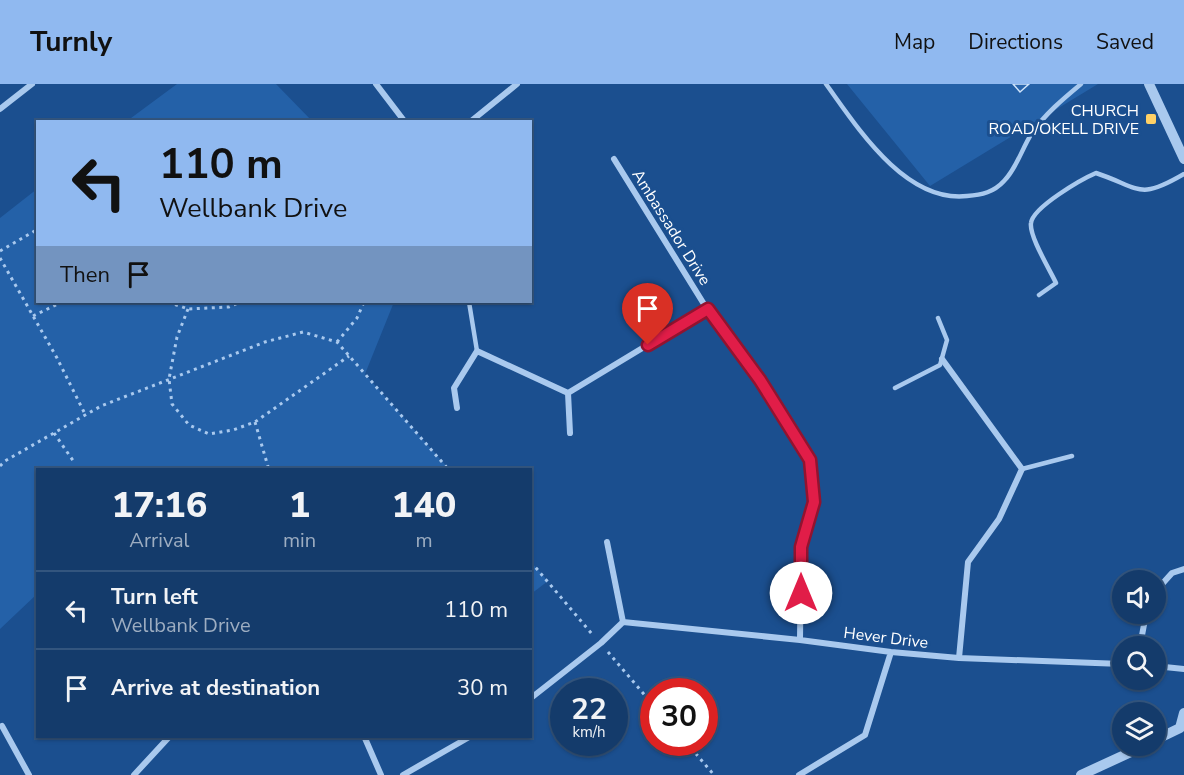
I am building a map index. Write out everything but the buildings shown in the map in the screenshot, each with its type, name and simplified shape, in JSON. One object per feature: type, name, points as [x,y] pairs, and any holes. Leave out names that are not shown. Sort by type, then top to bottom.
[{"type":"street","points":[[0,109],[32,84]]},
{"type":"street","points":[[376,84],[403,120]]},
{"type":"street","points":[[472,120],[517,84]]},
{"type":"street","points":[[1149,84],[1184,159]]},
{"type":"street","name":"Ambassador Drive","points":[[614,159],[708,309],[760,380],[810,460],[814,502],[801,547],[800,640]]},
{"type":"street","points":[[568,393],[708,309]]},
{"type":"street","points":[[457,408],[454,388],[477,351],[568,393]]},
{"type":"street","points":[[942,359],[1022,469],[999,519],[968,562],[959,658]]},
{"type":"street","points":[[568,393],[570,433]]},
{"type":"street","points":[[532,697],[601,643],[623,622],[607,542]]},
{"type":"street","points":[[1166,579],[1172,573],[1184,568]]},
{"type":"street","name":"Hever Drive","points":[[623,622],[959,658],[1112,664]]},
{"type":"street","points":[[799,775],[865,735],[891,652]]},
{"type":"street","points":[[1166,667],[1184,669]]},
{"type":"street","points":[[1166,735],[1180,728],[1184,713]]},
{"type":"street","points":[[2,726],[29,775]]},
{"type":"street","points":[[135,775],[168,738]]},
{"type":"street","points":[[365,738],[381,775]]},
{"type":"street","points":[[403,775],[415,773],[468,738]]},
{"type":"street","points":[[1081,775],[1122,756]]},
{"type":"lane","points":[[826,84],[867,141],[891,165],[920,186],[958,197],[990,192],[1005,180],[1032,132],[1050,110],[1081,84]]},
{"type":"lane","points":[[1039,295],[1056,283],[1032,232],[1031,222],[1036,213],[1080,179],[1096,173],[1127,187],[1145,191],[1162,187],[1184,174]]},
{"type":"lane","points":[[469,303],[477,351]]},
{"type":"lane","points":[[895,388],[940,365],[947,340],[938,318]]},
{"type":"lane","points":[[1022,469],[1072,456]]},
{"type":"path","points":[[0,251],[36,230]]},
{"type":"path","points":[[0,258],[57,358],[86,415]]},
{"type":"path","points":[[33,316],[60,303]]},
{"type":"path","points":[[171,303],[188,309],[229,307],[238,303]]},
{"type":"path","points":[[337,342],[357,318],[364,303]]},
{"type":"path","points":[[188,309],[177,337],[169,379],[172,404],[189,426],[209,434],[233,430],[255,422],[349,356]]},
{"type":"path","points":[[0,466],[101,406],[265,342],[303,332],[337,342],[447,468]]},
{"type":"path","points":[[255,422],[268,468]]},
{"type":"path","points":[[54,433],[74,462]]},
{"type":"path","points":[[698,756],[714,775]]},
{"type":"shaded area","points":[[177,84],[276,84],[311,120],[128,120]]},
{"type":"shaded area","points":[[847,84],[1098,84],[930,186]]},
{"type":"shaded area","points":[[36,190],[36,303],[394,303],[365,374],[448,468],[36,468],[36,595],[0,629],[0,218]]},
{"type":"shaded area","points":[[532,563],[548,581],[532,593]]},
{"type":"place","name":"CHURCH ROAD/OKELL DRIVE","points":[[1151,119]]},
{"type":"route","points":[[648,345],[708,309],[760,380],[810,460],[814,502],[801,547],[801,593]]}]
